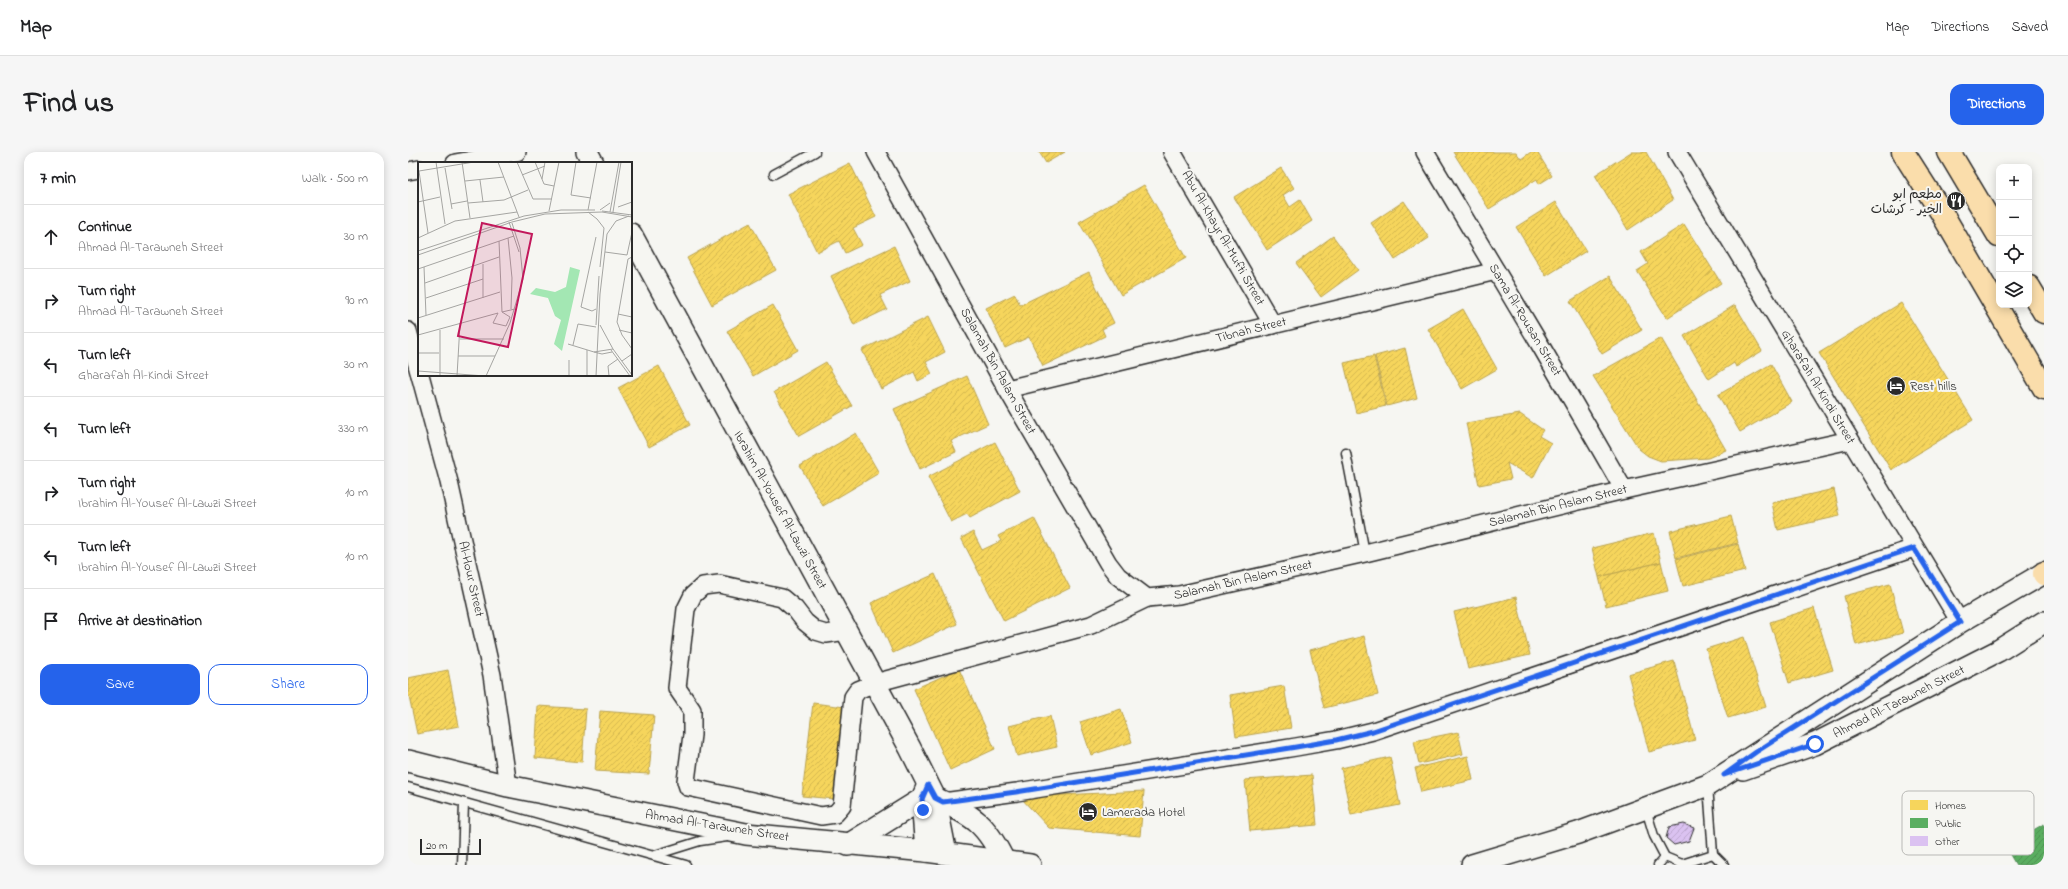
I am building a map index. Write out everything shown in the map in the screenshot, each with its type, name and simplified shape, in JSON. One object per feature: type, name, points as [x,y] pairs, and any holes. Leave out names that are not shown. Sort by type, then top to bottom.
[{"type":"main road","points":[[1903,152],[1952,230],[2044,388]]},
{"type":"main road","points":[[1949,152],[1996,231]]},
{"type":"main road","points":[[2032,292],[2044,312]]},
{"type":"street","points":[[461,162],[517,152]]},
{"type":"street","points":[[587,152],[592,162]]},
{"type":"street","name":"Salamah Bin Aslam Street","points":[[876,152],[1007,389],[1108,563],[1118,576],[1147,598],[1179,595],[1365,553],[1624,490],[1850,440]]},
{"type":"street","name":"Abu Al-Khayr Al-Mufti Street","points":[[1172,152],[1273,325]]},
{"type":"street","name":"Sama Al-Rousan Street","points":[[1425,152],[1624,490]]},
{"type":"street","name":"Gharafah Al-Kindi Street","points":[[1678,152],[1914,548],[1960,622]]},
{"type":"street","points":[[408,171],[418,169]]},
{"type":"street","name":"Ibrahim Al-Yousef Al-Lawzi Street","points":[[632,236],[875,683],[932,796],[933,855]]},
{"type":"street","name":"Tibnah Street","points":[[1007,389],[1496,271]]},
{"type":"street","points":[[408,331],[418,368]]},
{"type":"street","name":"Al-Hour Street","points":[[420,376],[449,482],[492,675],[508,786]]},
{"type":"street","points":[[848,845],[932,796],[1016,792],[1336,740],[1373,731],[1914,548]]},
{"type":"street","name":"Ahmad Al-Tarawneh Street","points":[[1716,780],[1756,752],[1960,622],[2044,573]]},
{"type":"street","points":[[846,632],[826,634],[816,631],[805,622],[795,609],[782,598],[719,584],[703,586],[693,595],[686,609],[677,688],[692,710],[692,736],[686,780],[687,785],[692,789],[821,816],[835,814],[842,806],[854,694],[858,690],[875,683],[1091,625],[1147,598]]},
{"type":"street","name":"Ahmad Al-Tarawneh Street","points":[[1472,865],[1578,833],[1646,809],[1716,780],[1815,744],[1998,651],[2044,622]]},
{"type":"street","name":"Ahmad Al-Tarawneh Street","points":[[408,760],[508,786],[746,834],[1030,865]]},
{"type":"street","points":[[932,796],[962,811],[986,830],[994,841],[1005,863]]},
{"type":"lane","points":[[774,174],[815,152]]},
{"type":"lane","points":[[1346,452],[1365,553]]},
{"type":"lane","points":[[1716,780],[1713,854],[1724,865]]},
{"type":"lane","points":[[408,788],[686,865]]},
{"type":"lane","points":[[462,865],[464,803]]},
{"type":"lane","points":[[1646,809],[1654,836],[1665,857],[1682,865],[1713,854]]},
{"type":"lane","points":[[654,855],[700,841],[746,834]]},
{"type":"lane","points":[[1658,865],[1665,857]]},
{"type":"building: Homes","points":[[1039,152],[1065,152],[1046,163]]},
{"type":"building: Homes","points":[[1453,152],[1516,152],[1521,159],[1531,152],[1537,152],[1552,176],[1539,184],[1537,179],[1489,209]]},
{"type":"building: Homes","points":[[1631,152],[1646,152],[1673,200],[1628,230],[1595,175]]},
{"type":"building: Homes","points":[[850,163],[876,217],[853,228],[862,245],[845,253],[839,241],[817,252],[788,194]]},
{"type":"building: Homes","points":[[1281,168],[1294,188],[1283,195],[1290,207],[1300,200],[1312,221],[1267,250],[1234,197]]},
{"type":"building: Homes","points":[[1144,185],[1186,258],[1121,295],[1079,222]]},
{"type":"building: Homes","points":[[1404,201],[1429,238],[1395,260],[1371,223]]},
{"type":"building: Homes","points":[[1556,202],[1586,251],[1546,276],[1516,227]]},
{"type":"building: Homes","points":[[750,223],[776,270],[712,305],[687,258]]},
{"type":"building: Homes","points":[[1684,224],[1721,283],[1667,318],[1637,271],[1648,264],[1641,252]]},
{"type":"building: Homes","points":[[1333,236],[1358,270],[1321,297],[1296,263]]},
{"type":"building: Homes","points":[[894,246],[910,281],[880,295],[887,309],[854,325],[831,276]]},
{"type":"building: Homes","points":[[1089,272],[1114,323],[1102,329],[1105,336],[1043,366],[1029,337],[1005,348],[986,308],[1015,294],[1020,305]]},
{"type":"building: Homes","points":[[1610,276],[1642,330],[1602,354],[1570,301]]},
{"type":"building: Homes","name":"Rest hills","points":[[1901,303],[1973,420],[1891,470],[1819,353]]},
{"type":"building: Homes","points":[[773,305],[798,350],[753,376],[727,331]]},
{"type":"building: Homes","points":[[1735,305],[1762,351],[1736,367],[1734,363],[1709,379],[1684,336]]},
{"type":"building: Homes","points":[[1463,309],[1497,369],[1462,389],[1428,329]]},
{"type":"building: Homes","points":[[928,317],[945,352],[926,362],[932,374],[918,381],[914,372],[881,389],[862,350]]},
{"type":"building: Homes","points":[[1661,338],[1726,450],[1708,458],[1661,461],[1648,456],[1639,449],[1593,376]]},
{"type":"building: Homes","points":[[1405,348],[1417,398],[1387,406],[1375,356]]},
{"type":"building: Homes","points":[[1374,356],[1386,406],[1356,413],[1344,363]]},
{"type":"building: Homes","points":[[826,362],[852,406],[799,436],[774,392]]},
{"type":"building: Homes","points":[[1771,364],[1792,402],[1740,432],[1718,395]]},
{"type":"building: Homes","points":[[659,366],[690,425],[649,447],[618,388]]},
{"type":"building: Homes","points":[[967,376],[988,424],[951,441],[956,452],[920,469],[894,409]]},
{"type":"building: Homes","points":[[1520,414],[1543,430],[1539,436],[1551,443],[1533,478],[1507,463],[1511,479],[1479,485],[1466,423]]},
{"type":"building: Homes","points":[[856,433],[879,473],[823,506],[800,466]]},
{"type":"building: Homes","points":[[995,442],[1020,491],[970,518],[967,514],[951,522],[928,477]]},
{"type":"building: Homes","points":[[1834,489],[1840,516],[1778,530],[1772,503]]},
{"type":"building: Homes","points":[[1731,516],[1738,543],[1676,558],[1670,531]]},
{"type":"building: Homes","points":[[1034,518],[1070,588],[1004,621],[961,538],[973,532],[982,550],[1001,541],[998,536]]},
{"type":"building: Homes","points":[[1654,533],[1661,562],[1599,577],[1592,548]]},
{"type":"building: Homes","points":[[1738,544],[1745,571],[1683,586],[1676,559]]},
{"type":"building: Homes","points":[[1661,562],[1668,591],[1606,606],[1599,577]]},
{"type":"building: Homes","points":[[935,574],[957,624],[893,653],[871,603]]},
{"type":"building: Homes","points":[[1890,584],[1903,633],[1856,645],[1844,596]]},
{"type":"building: Homes","points":[[1516,597],[1530,655],[1468,669],[1454,612]]},
{"type":"building: Homes","points":[[1814,608],[1833,670],[1789,683],[1770,622]]},
{"type":"building: Homes","points":[[1364,636],[1378,695],[1324,708],[1310,650]]},
{"type":"building: Homes","points":[[1744,637],[1766,707],[1728,718],[1706,649]]},
{"type":"building: Homes","points":[[1674,661],[1695,740],[1649,752],[1628,674]]},
{"type":"building: Homes","points":[[959,669],[995,749],[950,770],[914,689]]},
{"type":"building: Homes","points":[[448,670],[459,726],[417,734],[408,696],[408,678]]},
{"type":"building: Homes","points":[[1284,686],[1291,728],[1236,737],[1230,695]]},
{"type":"building: Homes","points":[[813,703],[845,707],[834,799],[802,796]]},
{"type":"building: Homes","points":[[538,706],[586,709],[582,762],[535,758]]},
{"type":"building: Homes","points":[[1121,709],[1132,742],[1091,755],[1080,722]]},
{"type":"building: Homes","points":[[600,711],[654,715],[649,774],[595,771]]},
{"type":"building: Homes","points":[[1050,716],[1057,747],[1017,756],[1009,726]]},
{"type":"building: Homes","points":[[1458,732],[1463,754],[1419,764],[1414,741]]},
{"type":"building: Homes","points":[[1468,756],[1473,780],[1421,792],[1415,768]]},
{"type":"building: Homes","points":[[1390,757],[1400,805],[1351,815],[1341,768]]},
{"type":"building: Homes","points":[[1312,775],[1317,825],[1250,831],[1245,780]]},
{"type":"building: Homes","name":"Lamerada Hotel","points":[[1144,791],[1140,836],[1049,828],[1020,797]]},
{"type":"building: Public","points":[[2044,824],[2044,865],[2016,865],[2010,855],[2034,855],[2034,830]]},
{"type":"building: Other","points":[[1684,824],[1694,828],[1689,841],[1674,845],[1666,838],[1669,827]]},
{"type":"place","name":"مطعم ابو الخير - كرشات","points":[[1956,201]]},
{"type":"place","name":"Rest hills","points":[[1896,386]]},
{"type":"place","name":"Lamerada Hotel","points":[[1088,812]]},
{"type":"route","points":[[923,810],[922,799],[928,785],[935,798],[943,802],[976,796],[1016,792],[1296,747],[1336,740],[1373,731],[1688,623],[1914,548],[1960,622],[1756,752],[1724,775],[1772,760],[1815,744]]}]
